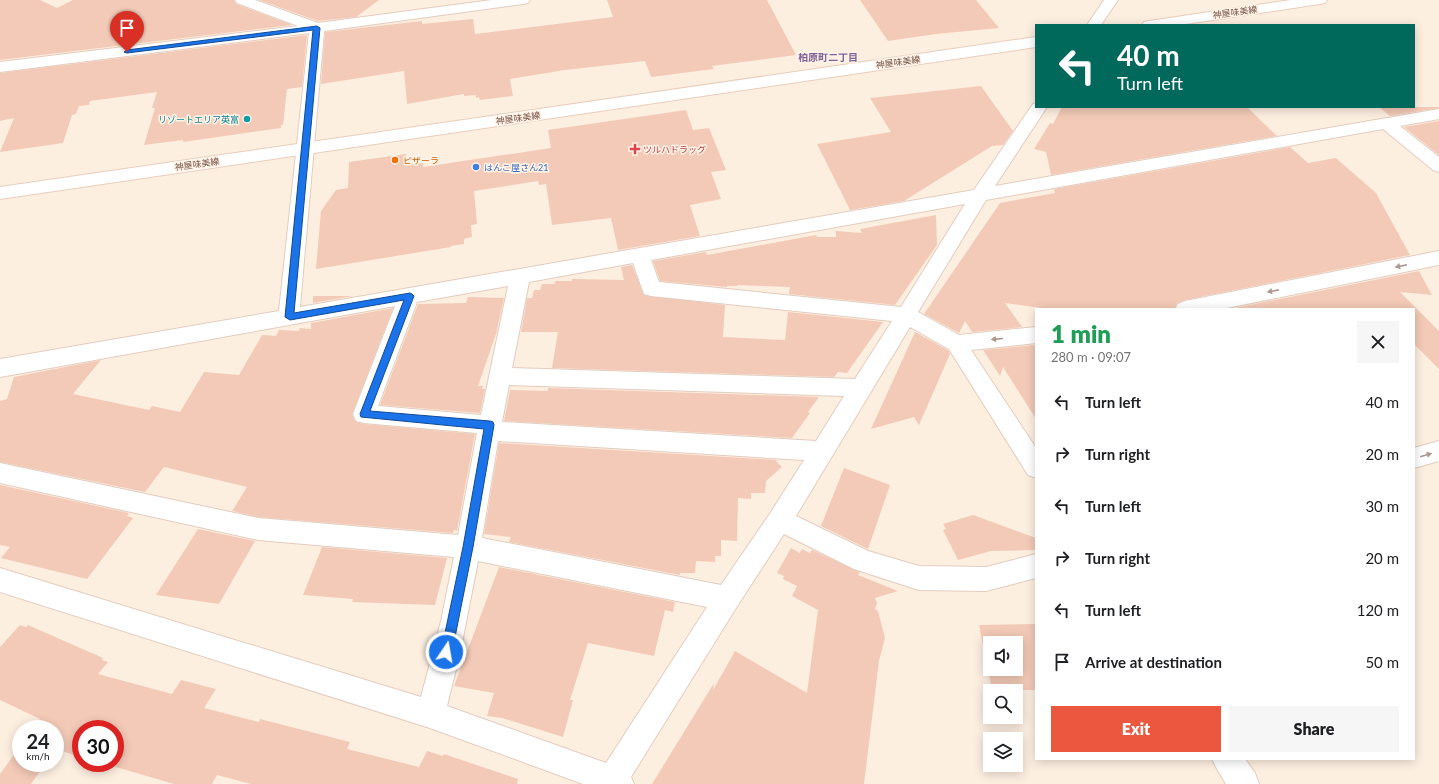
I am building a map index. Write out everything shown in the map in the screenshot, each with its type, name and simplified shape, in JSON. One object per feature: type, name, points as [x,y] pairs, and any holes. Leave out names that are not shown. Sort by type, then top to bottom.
[{"type":"street","points":[[242,0],[317,28]]},
{"type":"street","points":[[0,67],[317,28],[523,0]]},
{"type":"street","points":[[1095,24],[1111,0]]},
{"type":"street","name":"神屋味美線","points":[[1156,24],[1320,0]]},
{"type":"street","points":[[290,317],[317,28]]},
{"type":"street","name":"神屋味美線","points":[[0,193],[1035,42]]},
{"type":"street","points":[[0,580],[430,714],[614,783],[727,600],[780,520],[980,195],[1038,108]]},
{"type":"street","points":[[0,368],[1439,114]]},
{"type":"street","points":[[1387,124],[1439,166]]},
{"type":"street","points":[[640,255],[651,288],[906,315],[956,343],[1035,466]]},
{"type":"street","points":[[1190,308],[1439,258]]},
{"type":"street","points":[[430,714],[440,682],[468,547],[489,428],[520,276]]},
{"type":"street","points":[[410,296],[364,414],[489,428],[822,451]]},
{"type":"street","points":[[956,343],[1035,335]]},
{"type":"street","points":[[500,376],[861,388]]},
{"type":"street","points":[[1415,458],[1439,451]]},
{"type":"street","points":[[0,473],[258,529],[468,547],[727,600]]},
{"type":"street","points":[[780,520],[863,561],[919,578],[986,579],[1035,566]]},
{"type":"street","points":[[1228,760],[1244,784]]},
{"type":"building","points":[[0,0],[40,0],[57,8],[73,0],[234,0],[236,4],[292,25],[0,60]]},
{"type":"building","points":[[259,0],[379,0],[356,17],[318,21]]},
{"type":"building","points":[[607,0],[767,0],[796,55],[712,66],[714,69],[651,77],[645,61],[565,70],[510,79],[513,96],[480,100],[479,97],[476,98],[476,95],[464,96],[464,94],[407,104],[404,71],[321,84],[325,32],[422,21],[422,24],[473,19],[475,34],[613,17]]},
{"type":"building","points":[[860,0],[976,0],[999,28],[936,34],[888,41]]},
{"type":"building","points":[[307,35],[302,87],[287,89],[283,125],[281,125],[281,128],[183,142],[183,140],[144,145],[155,108],[152,108],[157,92],[90,101],[89,105],[79,106],[76,114],[72,115],[63,143],[0,152],[14,118],[0,121],[0,73]]},
{"type":"building","points":[[981,86],[1013,131],[1003,145],[992,146],[904,201],[850,210],[817,144],[891,132],[870,98]]},
{"type":"building","points":[[1439,107],[1439,108],[1390,116],[1380,108]]},
{"type":"building","points":[[1061,108],[1248,108],[1277,136],[1051,175],[1046,152],[1034,149],[1050,123],[1053,124]]},
{"type":"building","points":[[686,110],[693,130],[709,128],[726,170],[711,172],[721,199],[690,205],[700,236],[618,250],[611,218],[552,225],[546,184],[539,185],[538,181],[474,191],[477,224],[471,225],[472,237],[464,239],[464,244],[316,269],[321,211],[336,190],[348,188],[349,162],[406,154],[406,161],[410,160],[410,165],[423,163],[423,167],[551,148],[548,130]]},
{"type":"building","points":[[1439,121],[1439,155],[1404,127]]},
{"type":"building","points":[[1290,147],[1308,163],[1336,158],[1376,193],[1410,255],[1185,300],[1177,303],[1174,308],[1042,308],[1005,303],[1022,327],[972,332],[965,321],[959,333],[924,314],[1000,203],[1055,193],[1054,189]]},
{"type":"building","points":[[936,215],[937,245],[895,305],[789,294],[790,287],[737,285],[727,287],[660,281],[653,261],[706,252],[707,255],[816,235],[817,237],[836,237],[836,231],[862,233],[860,229]]},
{"type":"building","points":[[632,265],[644,295],[725,305],[723,337],[785,340],[788,312],[883,322],[847,373],[838,372],[834,377],[552,368],[558,332],[521,332],[527,298],[532,298],[534,290],[540,290],[542,284],[555,284],[555,281],[572,281],[572,279],[624,280],[621,267]]},
{"type":"building","points":[[1419,271],[1432,295],[1400,292],[1439,331],[1439,369],[1415,345],[1415,308],[1235,308]]},
{"type":"building","points":[[313,296],[353,296],[313,303]]},
{"type":"building","points":[[468,297],[504,298],[496,334],[478,386],[483,386],[482,389],[485,389],[480,413],[380,405],[418,304],[466,303]]},
{"type":"building","points":[[393,308],[352,415],[356,422],[364,424],[475,434],[457,531],[454,530],[453,533],[258,517],[232,511],[247,487],[164,467],[145,492],[0,462],[0,401],[7,399],[14,377],[101,360],[73,394],[149,410],[152,406],[180,412],[204,372],[239,375],[262,335],[276,336],[279,330],[299,331],[300,328],[311,329],[311,323]]},
{"type":"building","points":[[915,332],[948,350],[950,354],[919,425],[914,417],[871,429]]},
{"type":"building","points":[[1034,345],[1035,417],[1003,367],[1000,376],[983,350]]},
{"type":"building","points":[[548,388],[819,397],[808,412],[810,413],[792,438],[504,421],[510,390],[548,391]]},
{"type":"building","points":[[499,443],[777,460],[776,461],[782,467],[766,481],[765,493],[751,493],[751,499],[738,498],[737,541],[721,540],[721,556],[715,556],[715,562],[696,561],[695,573],[680,573],[680,575],[509,542],[511,537],[484,534]]},
{"type":"building","points":[[844,468],[890,485],[868,549],[821,526]]},
{"type":"building","points":[[0,485],[129,513],[127,516],[133,518],[87,579],[1,558],[10,547],[0,545]]},
{"type":"building","points":[[973,515],[1035,538],[1035,550],[991,551],[958,560],[943,530],[946,529],[943,524]]},
{"type":"building","points":[[198,529],[255,541],[219,604],[156,595]]},
{"type":"building","points":[[322,547],[447,558],[435,605],[352,602],[353,599],[303,595]]},
{"type":"building","points":[[791,548],[800,553],[802,549],[810,553],[812,550],[860,572],[858,575],[898,591],[875,598],[877,603],[875,609],[878,611],[885,638],[879,661],[864,784],[652,784],[714,683],[713,690],[735,651],[807,693],[818,610],[792,596],[797,586],[783,579],[784,576],[777,573]]},
{"type":"building","points":[[499,567],[675,602],[673,612],[665,610],[654,656],[588,643],[570,700],[573,700],[563,737],[502,718],[487,716],[494,693],[454,686]]},
{"type":"building","points":[[1035,624],[1035,690],[1023,690],[1023,684],[991,684],[989,676],[1023,676],[1023,636],[983,636],[983,645],[979,625]]},
{"type":"building","points":[[20,625],[26,627],[28,625],[103,658],[102,660],[108,662],[98,674],[172,694],[181,680],[216,689],[204,708],[259,722],[260,719],[350,742],[347,749],[419,767],[427,751],[443,756],[444,754],[518,779],[517,784],[251,784],[217,775],[212,784],[174,784],[124,769],[124,720],[72,720],[72,754],[64,752],[64,720],[39,720],[40,719],[0,700],[0,647]]},
{"type":"building","points":[[12,757],[12,772],[40,772],[31,784],[0,784],[0,774]]},
{"type":"place","name":"リゾートエリア英富","points":[[247,119]]},
{"type":"place","name":"ツルハドラッグ","points":[[635,149]]},
{"type":"place","name":"ピザーラ","points":[[395,160]]},
{"type":"place","name":"はんこ屋さん21","points":[[476,167]]},
{"type":"district","name":"柏原町二丁目","points":[[828,57]]},
{"type":"route","points":[[127,52],[317,28],[290,317],[410,296],[364,414],[490,425],[468,547],[446,652]]}]
